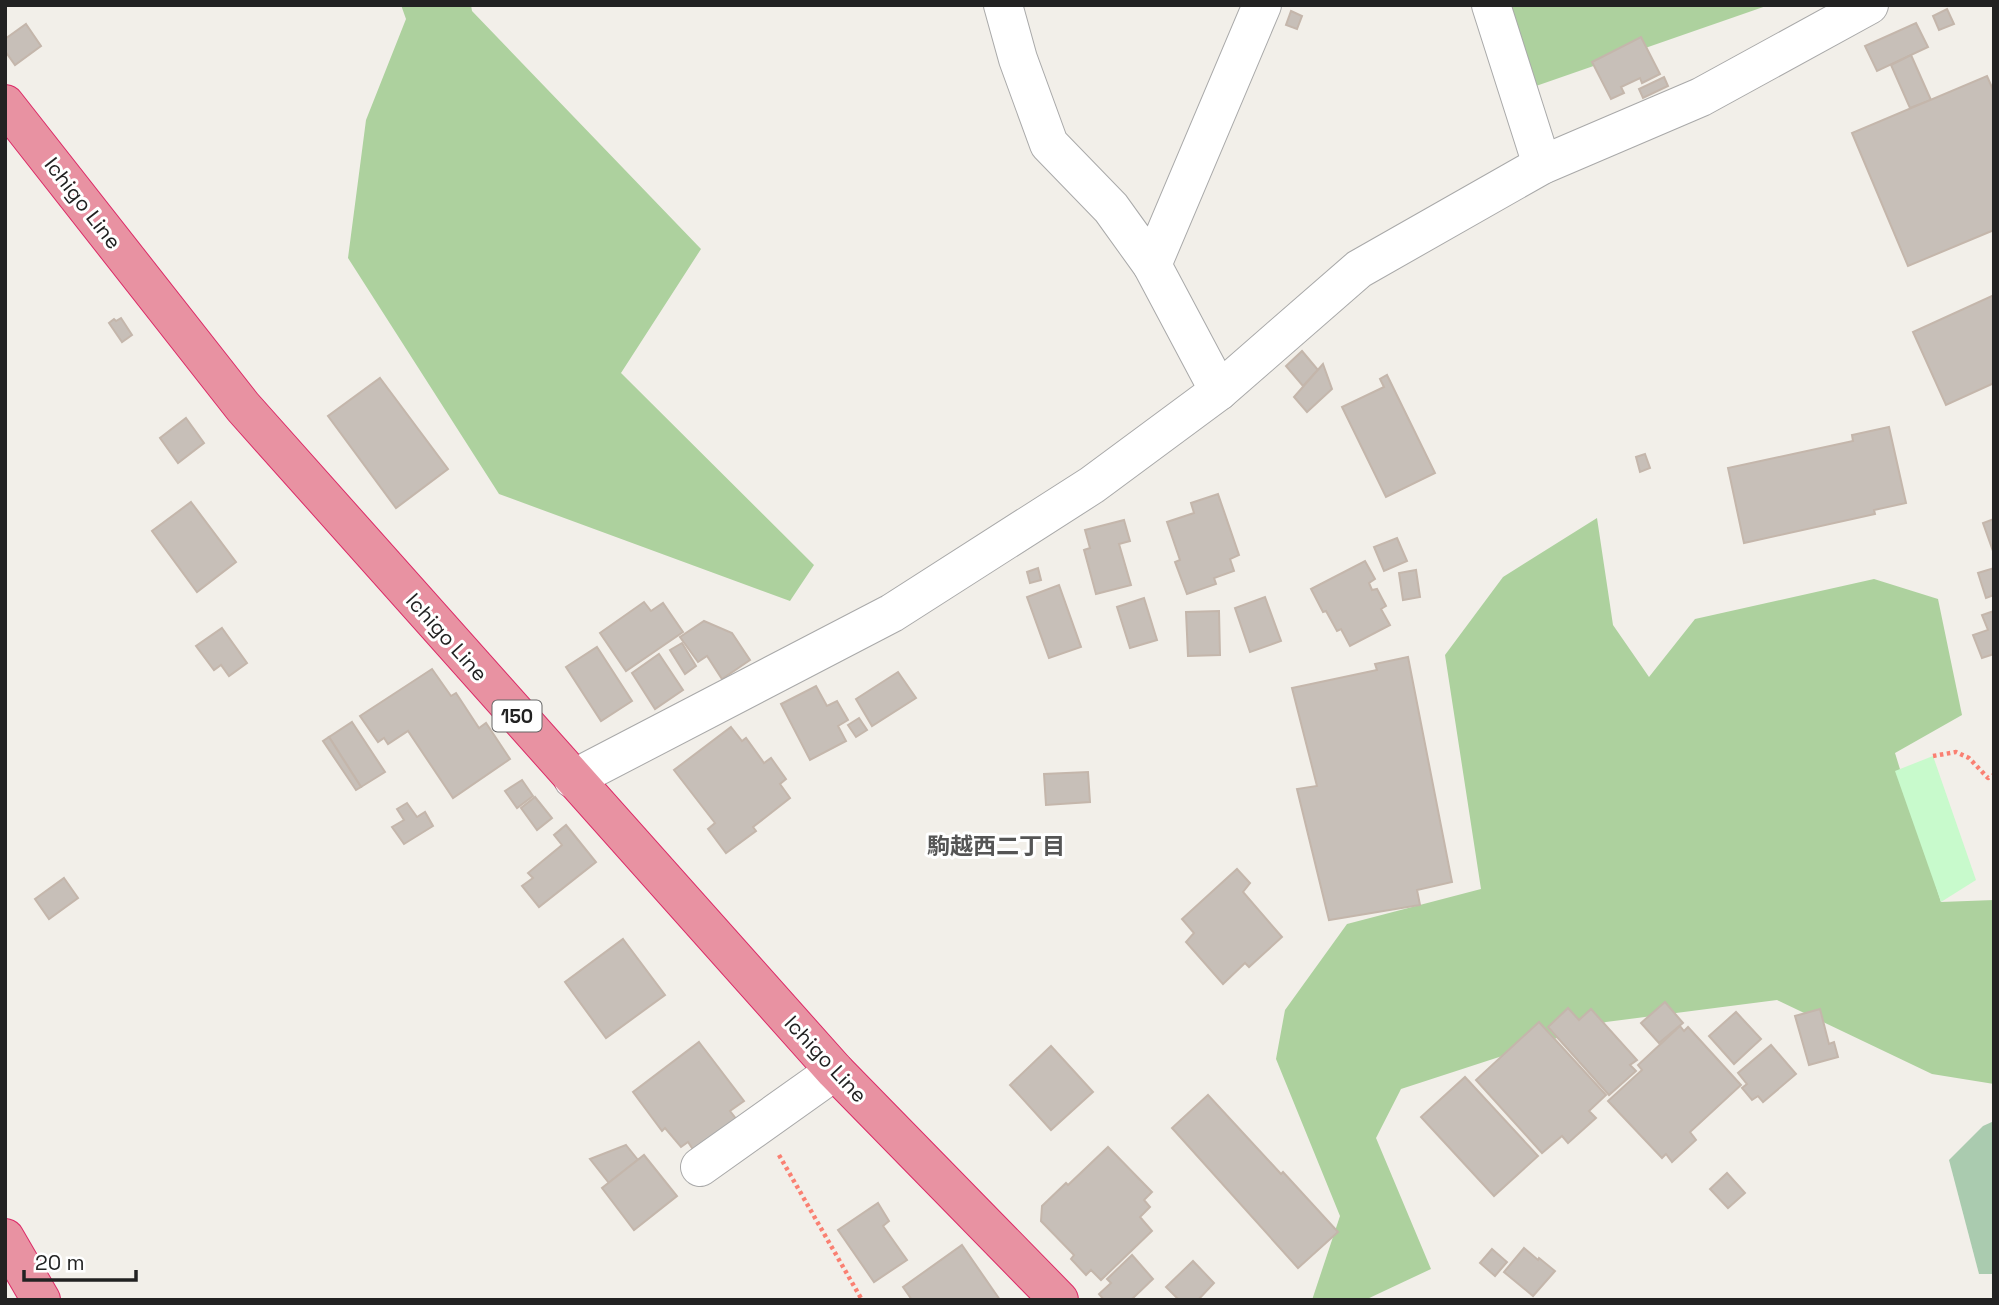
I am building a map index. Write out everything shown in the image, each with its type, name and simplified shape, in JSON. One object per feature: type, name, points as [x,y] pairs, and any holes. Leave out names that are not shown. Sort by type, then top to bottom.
[{"type":"highway","name":"Ichigo Line","points":[[5,104],[243,407],[835,1071],[1059,1300]]},
{"type":"highway","points":[[5,1238],[41,1300]]},
{"type":"street","points":[[1003,5],[1018,59],[1049,144],[1111,208],[1152,265],[1219,391]]},
{"type":"street","points":[[1152,265],[1262,5]]},
{"type":"street","points":[[1491,5],[1542,166]]},
{"type":"street","points":[[573,779],[892,613],[1092,485],[1219,391],[1359,269],[1542,166],[1701,97],[1868,5]]},
{"type":"street","points":[[699,1167],[835,1071]]},
{"type":"path","points":[[1933,756],[1956,752],[1969,758],[1988,778],[1994,775]]},
{"type":"path","points":[[761,1124],[862,1300]]},
{"type":"green space","points":[[401,5],[471,5],[472,11],[701,249],[621,373],[814,565],[790,601],[499,494],[348,258],[366,120],[406,19]]},
{"type":"green space","points":[[1511,5],[1769,5],[1536,86]]},
{"type":"green space","points":[[1597,518],[1613,625],[1649,677],[1695,619],[1874,579],[1938,599],[1962,715],[1895,753],[1941,902],[1994,900],[1994,1084],[1932,1074],[1777,1000],[1606,1022],[1401,1089],[1376,1138],[1431,1269],[1365,1300],[1312,1300],[1340,1216],[1276,1059],[1285,1010],[1347,924],[1481,889],[1445,655],[1503,577]]},
{"type":"green space","points":[[1933,756],[1976,880],[1941,902],[1895,771]]},
{"type":"green space","points":[[1994,1121],[1994,1274],[1979,1274],[1949,1160],[1983,1126]]},
{"type":"building","points":[[1947,9],[1954,24],[1939,30],[1933,16]]},
{"type":"building","points":[[1291,11],[1302,16],[1297,29],[1286,25]]},
{"type":"building","points":[[1916,23],[1928,47],[1877,71],[1865,46]]},
{"type":"building","points":[[26,24],[41,46],[15,65],[5,51],[5,39]]},
{"type":"building","points":[[1641,37],[1660,74],[1642,83],[1640,78],[1621,87],[1624,93],[1611,99],[1592,62]]},
{"type":"building","points":[[1911,55],[1931,100],[1910,108],[1891,65]]},
{"type":"building","points":[[1987,76],[1994,92],[1994,230],[1908,266],[1852,133]]},
{"type":"building","points":[[1664,77],[1668,86],[1643,98],[1639,89]]},
{"type":"building","points":[[1994,295],[1994,383],[1946,405],[1913,332]]},
{"type":"building","points":[[121,318],[132,335],[122,342],[109,323]]},
{"type":"building","points":[[1302,351],[1318,370],[1303,386],[1286,366]]},
{"type":"building","points":[[1323,364],[1332,389],[1307,412],[1294,397]]},
{"type":"building","points":[[1387,375],[1435,473],[1386,497],[1342,407],[1384,387],[1380,379]]},
{"type":"building","points":[[380,378],[448,469],[396,508],[328,416]]},
{"type":"building","points":[[186,418],[204,443],[178,463],[160,438]]},
{"type":"building","points":[[1889,427],[1906,503],[1874,510],[1875,514],[1744,543],[1728,468],[1853,441],[1852,435]]},
{"type":"building","points":[[1645,454],[1650,468],[1640,472],[1636,457]]},
{"type":"building","points":[[1218,494],[1239,555],[1230,559],[1234,571],[1214,578],[1216,584],[1187,594],[1175,562],[1180,560],[1167,522],[1194,513],[1191,503]]},
{"type":"building","points":[[191,502],[236,562],[197,592],[152,531]]},
{"type":"building","points":[[1994,519],[1994,554],[1983,523]]},
{"type":"building","points":[[1124,520],[1130,541],[1119,544],[1131,585],[1096,594],[1084,550],[1090,548],[1085,530]]},
{"type":"building","points":[[1397,538],[1407,561],[1384,571],[1374,547]]},
{"type":"building","points":[[1365,561],[1375,579],[1369,583],[1372,590],[1377,589],[1386,606],[1381,609],[1390,625],[1350,646],[1341,629],[1337,631],[1326,611],[1323,612],[1311,589]]},
{"type":"building","points":[[1038,568],[1041,580],[1030,583],[1027,572]]},
{"type":"building","points":[[1994,568],[1994,595],[1986,598],[1978,573]]},
{"type":"building","points":[[1416,570],[1420,597],[1403,600],[1399,573]]},
{"type":"building","points":[[1059,585],[1081,647],[1049,658],[1027,597]]},
{"type":"building","points":[[1265,597],[1281,641],[1250,652],[1235,608]]},
{"type":"building","points":[[1144,598],[1157,640],[1130,648],[1117,607]]},
{"type":"building","points":[[644,602],[651,611],[663,603],[683,632],[626,671],[600,633]]},
{"type":"building","points":[[1219,611],[1220,655],[1188,656],[1186,612]]},
{"type":"building","points":[[1994,611],[1994,654],[1982,658],[1973,635],[1988,630],[1982,615]]},
{"type":"building","points":[[704,621],[732,633],[750,660],[722,679],[707,656],[698,662],[680,637]]},
{"type":"building","points":[[222,628],[247,663],[229,676],[221,665],[214,670],[196,646]]},
{"type":"building","points":[[682,643],[696,666],[685,674],[670,650]]},
{"type":"building","points":[[597,647],[632,701],[601,721],[566,667]]},
{"type":"building","points":[[659,654],[683,690],[655,709],[632,673]]},
{"type":"building","points":[[1408,657],[1452,882],[1417,890],[1420,905],[1329,920],[1297,789],[1317,786],[1292,688],[1377,670],[1375,664]]},
{"type":"building","points":[[432,669],[451,696],[456,693],[479,728],[486,723],[510,759],[453,798],[408,731],[388,744],[384,738],[378,742],[360,716]]},
{"type":"building","points":[[898,672],[916,698],[872,726],[856,699]]},
{"type":"building","points":[[816,686],[827,706],[837,701],[848,720],[838,726],[846,741],[810,760],[781,704]]},
{"type":"building","points":[[859,718],[867,730],[856,737],[848,725]]},
{"type":"building","points":[[352,722],[385,772],[361,787],[329,737]]},
{"type":"building","points":[[731,727],[742,741],[746,738],[764,763],[771,758],[786,779],[780,784],[790,798],[753,827],[756,831],[726,853],[708,829],[715,823],[674,770]]},
{"type":"building","points":[[329,737],[361,787],[356,790],[323,741]]},
{"type":"building","points":[[1088,772],[1090,802],[1046,805],[1044,774]]},
{"type":"building","points":[[522,780],[533,796],[517,808],[505,791]]},
{"type":"building","points":[[535,797],[552,818],[537,830],[521,808]]},
{"type":"building","points":[[407,803],[417,817],[425,812],[433,826],[404,844],[392,827],[404,820],[397,809]]},
{"type":"building","points":[[566,825],[596,862],[539,907],[522,886],[533,878],[528,873],[562,845],[554,835]]},
{"type":"building","points":[[1237,869],[1250,883],[1243,892],[1282,937],[1249,967],[1245,963],[1223,984],[1186,942],[1194,933],[1182,919]]},
{"type":"building","points":[[64,878],[78,898],[49,919],[35,899]]},
{"type":"building","points":[[623,939],[665,995],[606,1038],[565,982]]},
{"type":"building","points":[[1665,1002],[1683,1023],[1659,1043],[1641,1023]]},
{"type":"building","points":[[1568,1008],[1579,1020],[1591,1009],[1637,1060],[1630,1065],[1636,1071],[1609,1095],[1548,1027]]},
{"type":"building","points":[[1820,1009],[1829,1044],[1834,1042],[1838,1057],[1809,1065],[1795,1016]]},
{"type":"building","points":[[1736,1012],[1761,1039],[1734,1064],[1709,1036]]},
{"type":"building","points":[[1539,1022],[1606,1095],[1589,1111],[1596,1118],[1568,1143],[1562,1136],[1542,1153],[1476,1080]]},
{"type":"building","points":[[1680,1026],[1684,1031],[1688,1027],[1741,1085],[1690,1132],[1696,1140],[1672,1162],[1666,1154],[1662,1158],[1608,1101],[1642,1070],[1638,1065]]},
{"type":"building","points":[[699,1042],[744,1101],[730,1111],[741,1125],[698,1157],[688,1142],[681,1147],[665,1128],[662,1131],[633,1092]]},
{"type":"building","points":[[1771,1045],[1796,1074],[1763,1102],[1758,1096],[1752,1100],[1742,1088],[1747,1084],[1738,1073]]},
{"type":"building","points":[[1051,1046],[1093,1092],[1051,1130],[1010,1085]]},
{"type":"building","points":[[1465,1077],[1538,1156],[1494,1196],[1421,1117]]},
{"type":"building","points":[[1208,1095],[1338,1232],[1298,1268],[1172,1128]]},
{"type":"building","points":[[626,1145],[638,1160],[609,1183],[590,1159]]},
{"type":"building","points":[[1108,1147],[1152,1192],[1144,1200],[1150,1207],[1140,1217],[1152,1231],[1101,1280],[1091,1270],[1086,1275],[1071,1259],[1074,1255],[1041,1221],[1042,1206]]},
{"type":"building","points":[[644,1155],[677,1196],[634,1230],[602,1188]]},
{"type":"building","points":[[1727,1173],[1745,1193],[1728,1208],[1710,1189]]},
{"type":"building","points":[[878,1203],[889,1221],[883,1226],[907,1260],[874,1282],[838,1230]]},
{"type":"building","points":[[962,1245],[1000,1300],[912,1300],[903,1287]]},
{"type":"building","points":[[1524,1248],[1555,1271],[1533,1296],[1504,1272]]},
{"type":"building","points":[[1492,1249],[1507,1262],[1495,1276],[1480,1263]]},
{"type":"building","points":[[1132,1255],[1153,1279],[1131,1300],[1104,1300],[1099,1294],[1111,1283],[1107,1279]]},
{"type":"building","points":[[1193,1261],[1214,1283],[1198,1300],[1179,1300],[1166,1287]]},
{"type":"district","name":"駒越西二丁目","points":[[996,846]]}]
